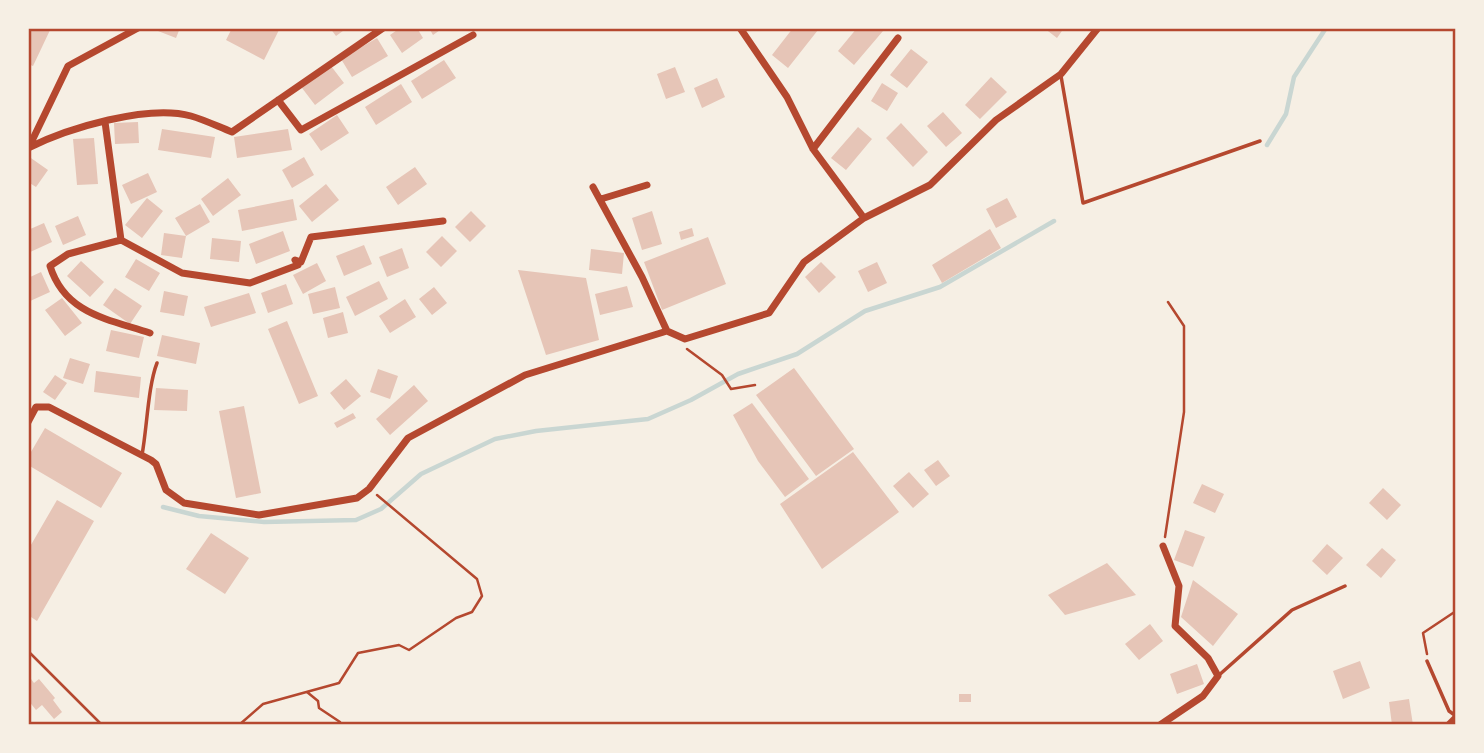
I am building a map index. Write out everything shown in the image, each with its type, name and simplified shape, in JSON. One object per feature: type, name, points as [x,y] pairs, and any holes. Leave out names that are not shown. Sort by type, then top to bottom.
[{"type":"street","points":[[28,148],[68,66],[138,28]]},
{"type":"street","points":[[28,148],[105,122],[145,113],[189,116],[232,132],[383,28]]},
{"type":"street","points":[[740,28],[786,97],[813,149],[864,218]]},
{"type":"street","points":[[593,187],[667,331],[685,339],[769,313],[804,262],[864,218],[930,185],[996,120],[1061,74],[1098,28]]},
{"type":"street","points":[[278,100],[301,130],[473,36]]},
{"type":"street","points":[[813,149],[898,38]]},
{"type":"street","points":[[105,122],[121,240]]},
{"type":"street","points":[[600,199],[648,186]]},
{"type":"street","points":[[150,332],[97,316],[73,304],[54,279],[50,266],[68,254],[121,240],[182,273],[250,283],[298,265],[295,260],[301,262],[311,237],[443,220]]},
{"type":"street","points":[[28,422],[40,404],[49,407],[156,464],[166,490],[184,502],[259,515],[342,503],[357,498],[369,489],[408,438],[525,375],[667,331]]},
{"type":"street","points":[[1160,725],[1203,696],[1218,676],[1208,658],[1175,625],[1179,586],[1163,547]]},
{"type":"street","points":[[1450,725],[1456,717]]},
{"type":"lane","points":[[1061,74],[1083,203],[1260,141]]},
{"type":"lane","points":[[142,457],[151,404],[152,377],[157,363]]},
{"type":"lane","points":[[1218,676],[1292,610],[1345,586]]},
{"type":"lane","points":[[1427,661],[1449,711],[1456,717]]},
{"type":"path","points":[[1163,547],[1184,412],[1184,326],[1168,302]]},
{"type":"path","points":[[677,336],[692,355],[722,375],[731,390],[755,385]]},
{"type":"path","points":[[239,725],[263,704],[339,683],[358,653],[400,645],[409,650],[456,618],[472,612],[482,596],[477,579],[384,500]]},
{"type":"path","points":[[1427,661],[1423,633],[1456,611]]},
{"type":"path","points":[[28,651],[102,725]]},
{"type":"path","points":[[307,692],[318,701],[319,708],[340,722],[338,725]]},
{"type":"building","points":[[28,28],[51,28],[33,66],[28,64]]},
{"type":"building","points":[[159,28],[180,28],[176,38],[158,31]]},
{"type":"building","points":[[232,28],[280,28],[264,60],[226,40]]},
{"type":"building","points":[[330,28],[347,28],[336,36]]},
{"type":"building","points":[[400,28],[417,28],[423,38],[402,53],[390,35]]},
{"type":"building","points":[[429,28],[443,28],[433,35]]},
{"type":"building","points":[[793,28],[818,30],[788,68],[772,55]]},
{"type":"building","points":[[857,28],[883,31],[854,65],[838,51]]},
{"type":"building","points":[[1044,28],[1064,28],[1057,38]]},
{"type":"building","points":[[377,38],[388,56],[352,77],[341,59]]},
{"type":"building","points":[[911,49],[928,62],[907,88],[890,75]]},
{"type":"building","points":[[444,60],[456,78],[422,99],[411,81]]},
{"type":"building","points":[[331,66],[344,83],[315,105],[302,88]]},
{"type":"building","points":[[675,67],[685,92],[666,99],[657,74]]},
{"type":"building","points":[[991,77],[1007,92],[980,119],[965,105]]},
{"type":"building","points":[[717,78],[725,97],[702,108],[694,88]]},
{"type":"building","points":[[882,83],[898,93],[887,111],[871,101]]},
{"type":"building","points":[[401,84],[412,102],[376,125],[365,107]]},
{"type":"building","points":[[943,112],[962,133],[946,147],[927,126]]},
{"type":"building","points":[[337,115],[349,133],[321,151],[309,134]]},
{"type":"building","points":[[138,122],[139,143],[115,144],[114,123]]},
{"type":"building","points":[[901,123],[928,152],[913,167],[886,138]]},
{"type":"building","points":[[858,127],[872,139],[846,170],[831,158]]},
{"type":"building","points":[[162,129],[215,137],[211,158],[158,150]]},
{"type":"building","points":[[288,129],[292,150],[237,158],[234,137]]},
{"type":"building","points":[[94,138],[98,184],[77,185],[73,139]]},
{"type":"building","points":[[28,156],[48,170],[36,187],[28,182]]},
{"type":"building","points":[[304,157],[314,175],[292,188],[282,170]]},
{"type":"building","points":[[415,167],[427,184],[398,205],[386,187]]},
{"type":"building","points":[[148,173],[157,192],[131,204],[122,185]]},
{"type":"building","points":[[228,178],[241,195],[213,216],[201,199]]},
{"type":"building","points":[[326,184],[339,200],[312,222],[299,206]]},
{"type":"building","points":[[147,198],[163,211],[142,238],[125,225]]},
{"type":"building","points":[[1007,198],[1017,217],[996,228],[986,209]]},
{"type":"building","points":[[293,199],[297,220],[242,231],[238,210]]},
{"type":"building","points":[[200,204],[210,222],[186,236],[175,218]]},
{"type":"building","points":[[471,211],[486,226],[470,242],[455,227]]},
{"type":"building","points":[[652,211],[662,244],[642,250],[632,218]]},
{"type":"building","points":[[78,216],[86,235],[63,245],[55,226]]},
{"type":"building","points":[[44,223],[52,242],[28,253],[28,230]]},
{"type":"building","points":[[692,228],[694,236],[681,240],[679,232]]},
{"type":"building","points":[[990,229],[1001,248],[942,283],[932,265]]},
{"type":"building","points":[[283,231],[290,251],[256,264],[249,244]]},
{"type":"building","points":[[164,233],[186,236],[182,258],[161,255]]},
{"type":"building","points":[[442,236],[457,251],[441,267],[426,252]]},
{"type":"building","points":[[708,237],[726,284],[662,310],[644,262]]},
{"type":"building","points":[[212,238],[241,241],[239,262],[210,259]]},
{"type":"building","points":[[364,245],[372,264],[344,276],[336,256]]},
{"type":"building","points":[[402,248],[409,268],[387,277],[379,257]]},
{"type":"building","points":[[591,249],[624,253],[622,274],[589,270]]},
{"type":"building","points":[[136,259],[160,273],[149,291],[125,277]]},
{"type":"building","points":[[81,261],[104,282],[90,297],[67,276]]},
{"type":"building","points":[[821,262],[836,277],[819,293],[805,277]]},
{"type":"building","points":[[877,262],[887,283],[868,292],[858,271]]},
{"type":"building","points":[[317,263],[326,281],[303,294],[293,275]]},
{"type":"building","points":[[518,270],[586,278],[599,340],[546,355]]},
{"type":"building","points":[[41,272],[50,292],[28,302],[28,278]]},
{"type":"building","points":[[379,281],[388,299],[355,316],[346,297]]},
{"type":"building","points":[[286,284],[293,304],[268,313],[261,293]]},
{"type":"building","points":[[627,286],[633,307],[600,315],[595,294]]},
{"type":"building","points":[[335,287],[340,308],[313,314],[308,294]]},
{"type":"building","points":[[434,287],[447,303],[432,315],[419,299]]},
{"type":"building","points":[[115,288],[142,306],[130,324],[103,305]]},
{"type":"building","points":[[164,291],[188,296],[184,316],[160,312]]},
{"type":"building","points":[[249,293],[256,313],[211,327],[204,307]]},
{"type":"building","points":[[62,298],[82,323],[65,336],[45,310]]},
{"type":"building","points":[[405,299],[416,317],[390,333],[379,316]]},
{"type":"building","points":[[343,312],[348,333],[328,338],[323,318]]},
{"type":"building","points":[[287,321],[318,396],[299,404],[268,329]]},
{"type":"building","points":[[111,330],[144,337],[139,358],[106,351]]},
{"type":"building","points":[[162,335],[200,343],[196,364],[157,356]]},
{"type":"building","points":[[70,358],[90,364],[83,384],[63,378]]},
{"type":"building","points":[[794,368],[854,449],[816,476],[756,395]]},
{"type":"building","points":[[378,369],[398,376],[390,399],[370,392]]},
{"type":"building","points":[[96,371],[141,377],[139,398],[94,392]]},
{"type":"building","points":[[55,375],[67,383],[55,400],[43,392]]},
{"type":"building","points":[[346,379],[361,396],[344,410],[330,393]]},
{"type":"building","points":[[414,385],[428,401],[390,435],[376,419]]},
{"type":"building","points":[[156,388],[188,390],[187,411],[154,410]]},
{"type":"building","points":[[752,403],[809,479],[785,497],[758,461],[733,415]]},
{"type":"building","points":[[244,406],[261,493],[236,498],[219,411]]},
{"type":"building","points":[[353,413],[356,418],[337,428],[334,423]]},
{"type":"building","points":[[45,428],[122,473],[101,508],[28,465],[28,457]]},
{"type":"building","points":[[853,452],[899,512],[822,569],[780,504]]},
{"type":"building","points":[[938,460],[950,476],[936,486],[924,470]]},
{"type":"building","points":[[909,472],[929,494],[913,508],[893,486]]},
{"type":"building","points":[[1202,484],[1224,494],[1215,513],[1193,503]]},
{"type":"building","points":[[1383,488],[1401,505],[1387,520],[1369,503]]},
{"type":"building","points":[[57,500],[94,521],[37,621],[28,615],[28,550]]},
{"type":"building","points":[[1185,530],[1205,537],[1193,567],[1174,560]]},
{"type":"building","points":[[211,533],[249,558],[225,594],[186,569]]},
{"type":"building","points":[[1327,544],[1343,558],[1327,575],[1312,561]]},
{"type":"building","points":[[1382,548],[1396,560],[1381,578],[1366,565]]},
{"type":"building","points":[[1107,563],[1136,595],[1065,615],[1048,595]]},
{"type":"building","points":[[1193,580],[1238,614],[1213,646],[1181,617]]},
{"type":"building","points":[[1150,624],[1163,641],[1139,660],[1125,644]]},
{"type":"building","points":[[1360,661],[1370,688],[1343,699],[1333,671]]},
{"type":"building","points":[[1197,664],[1204,684],[1177,694],[1170,674]]},
{"type":"building","points":[[28,675],[34,683],[39,679],[55,698],[53,700],[62,712],[54,719],[42,705],[36,710],[28,700]]},
{"type":"building","points":[[959,694],[971,694],[971,702],[959,702]]},
{"type":"building","points":[[1409,699],[1413,725],[1392,725],[1389,702]]},
{"type":"waterway","points":[[1267,145],[1286,114],[1294,77],[1326,28]]},
{"type":"waterway","points":[[163,507],[199,516],[264,522],[356,520],[381,509],[421,474],[495,439],[536,431],[648,419],[691,400],[738,374],[797,354],[865,311],[940,287],[1054,221]]}]
